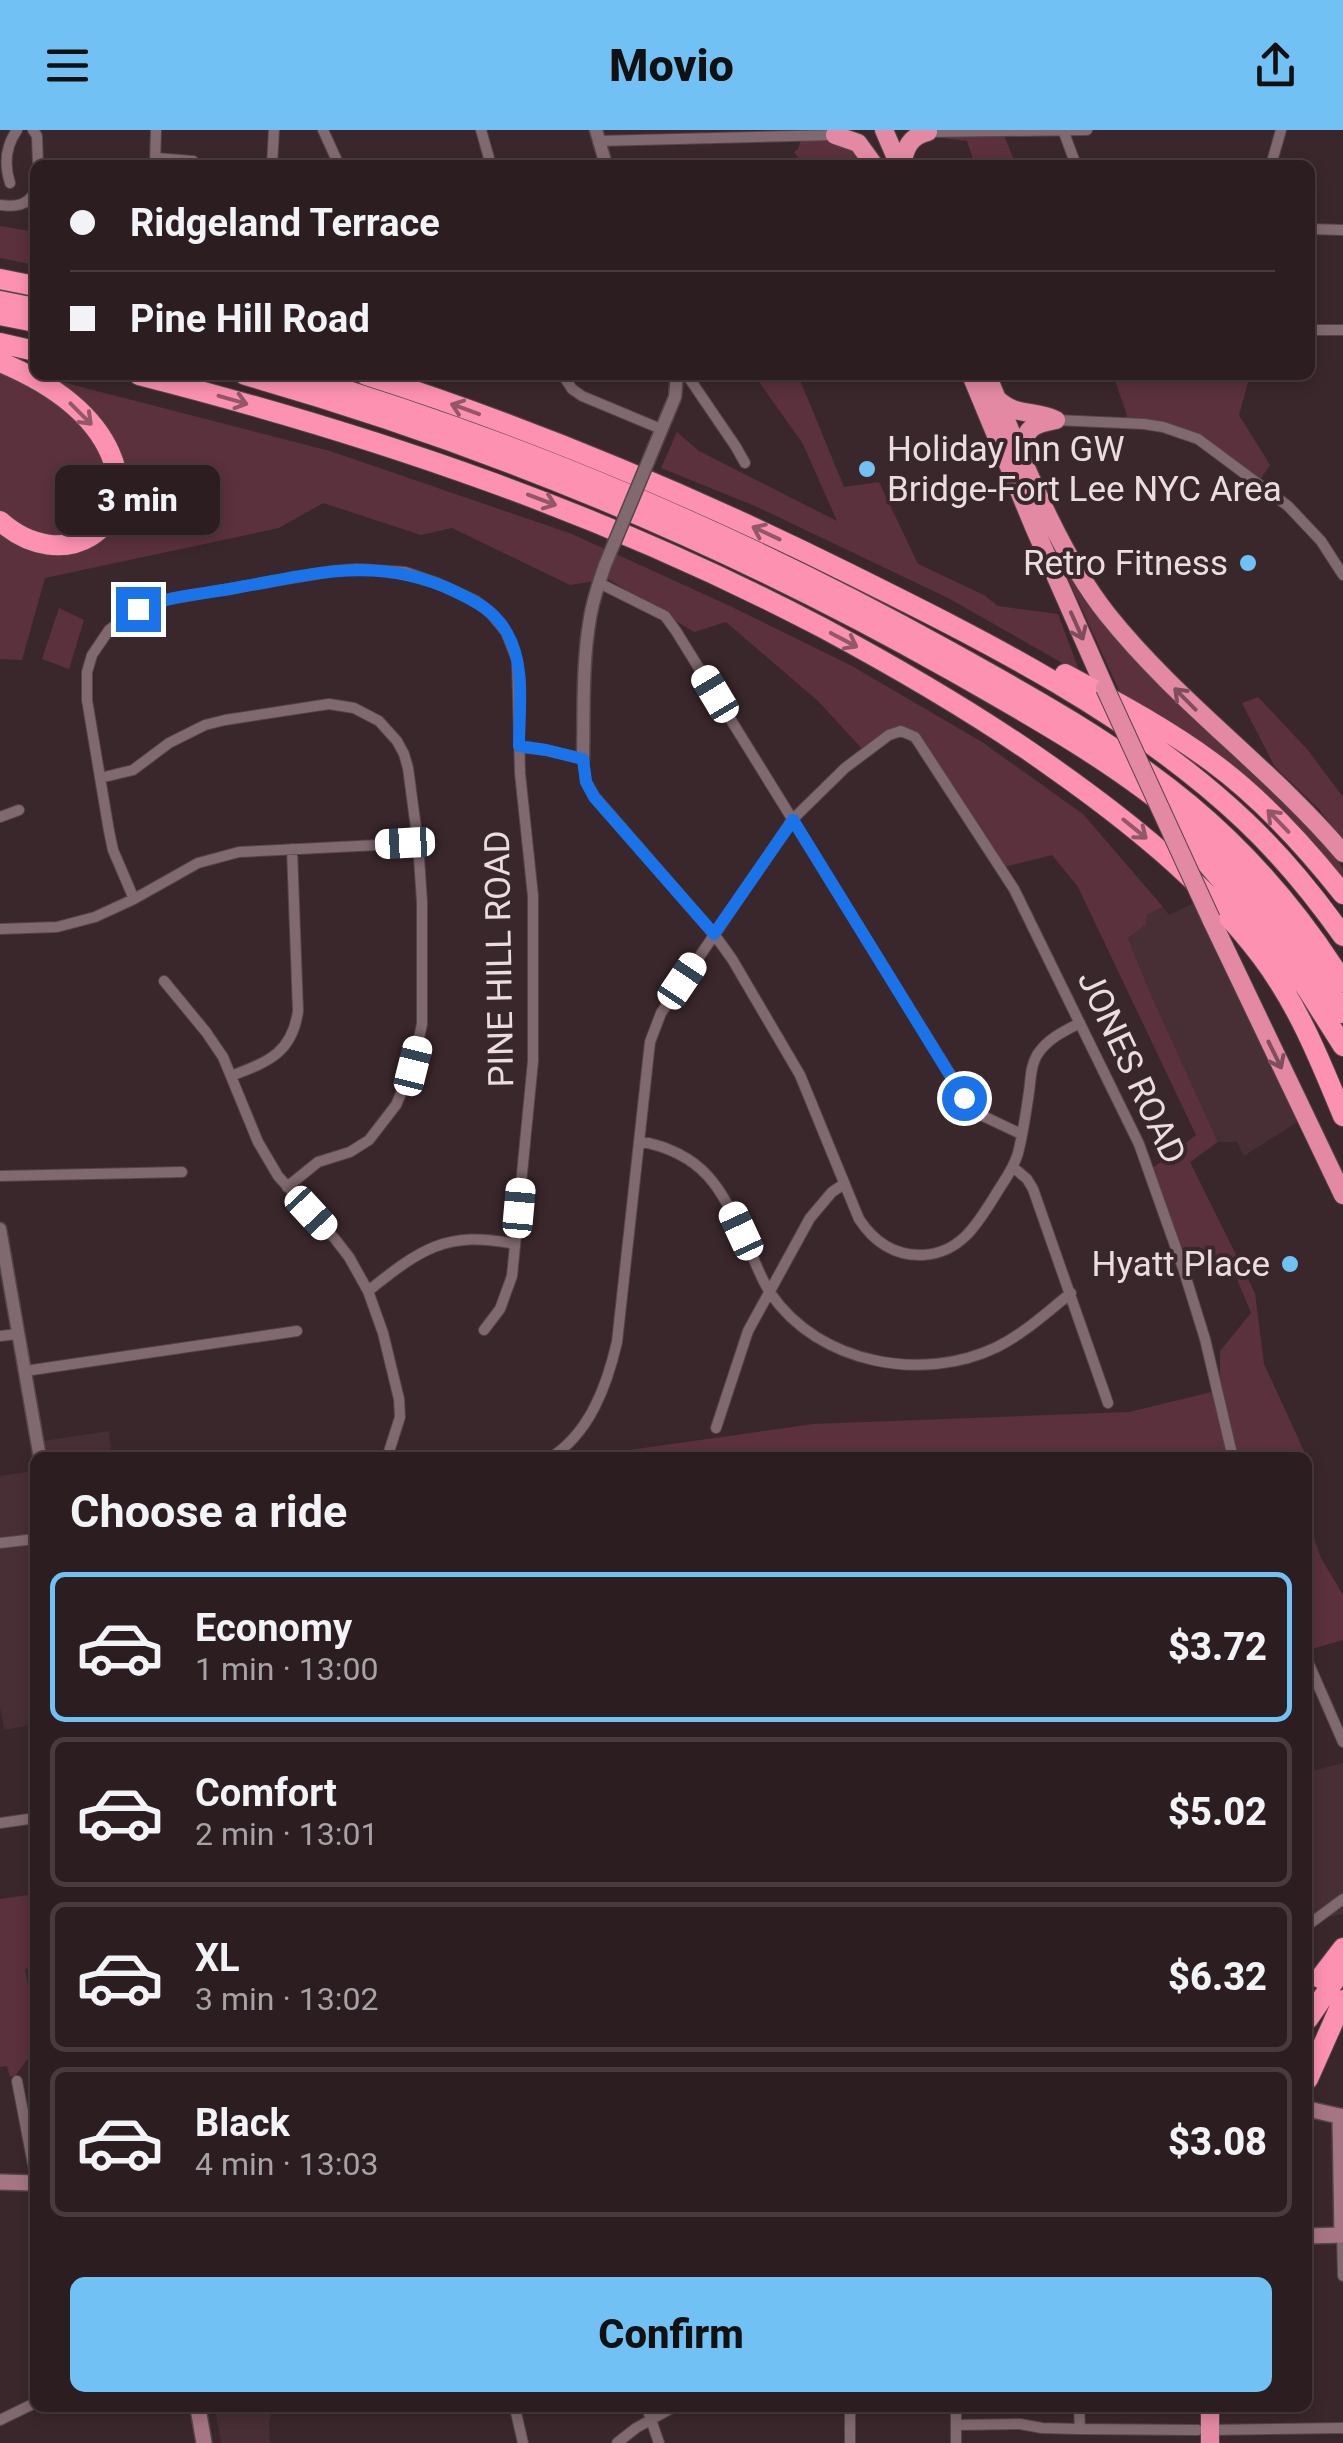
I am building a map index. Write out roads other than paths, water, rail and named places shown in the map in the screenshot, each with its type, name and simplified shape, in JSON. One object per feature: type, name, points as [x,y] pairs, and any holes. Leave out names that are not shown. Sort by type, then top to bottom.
[{"type":"highway","points":[[868,130],[880,160]]},
{"type":"highway","points":[[884,130],[898,160]]},
{"type":"highway","points":[[902,160],[911,139],[924,131]]},
{"type":"highway","points":[[840,132],[858,143],[870,160]]},
{"type":"highway","points":[[0,279],[30,285]]},
{"type":"highway","points":[[0,301],[30,307]]},
{"type":"highway","points":[[0,315],[30,321]]},
{"type":"highway","points":[[0,343],[30,349]]},
{"type":"highway","points":[[0,362],[30,377]]},
{"type":"highway","points":[[0,521],[39,544],[76,544],[92,535],[107,518],[116,488],[115,468],[107,448],[84,416],[35,380]]},
{"type":"highway","points":[[157,380],[362,438],[561,507],[690,562],[802,617],[965,709],[1111,810],[1216,904],[1248,939],[1288,994],[1343,1116]]},
{"type":"highway","points":[[261,380],[428,432],[625,509],[810,594],[992,694],[1140,787],[1209,843],[1285,925],[1343,1012]]},
{"type":"highway","points":[[311,380],[488,439],[646,502],[805,576],[1003,682],[1116,750],[1206,818],[1283,898],[1343,982]]},
{"type":"highway","points":[[380,380],[623,470],[812,556],[981,642],[1084,701],[1193,776],[1245,822],[1306,887],[1343,936]]},
{"type":"highway","points":[[973,380],[1105,688],[1233,968],[1343,1195]]},
{"type":"highway","points":[[989,380],[1069,554],[1107,613],[1165,679],[1280,786],[1343,853]]},
{"type":"highway","points":[[997,398],[1014,411],[1056,420]]},
{"type":"highway","points":[[1021,454],[1029,429],[1056,420]]},
{"type":"highway","points":[[981,642],[1042,662],[1195,750],[1275,817],[1343,894]]},
{"type":"highway","points":[[1159,806],[1270,937],[1343,1046]]},
{"type":"highway","points":[[1314,1046],[1343,1085]]},
{"type":"highway","points":[[1312,1966],[1343,1938]]},
{"type":"highway","points":[[1312,1990],[1343,1948]]},
{"type":"highway","points":[[1312,2013],[1343,1968]]},
{"type":"highway","points":[[1312,2071],[1343,2000]]},
{"type":"main road","points":[[1312,2110],[1341,2116],[1342,2235],[1312,2236]]},
{"type":"main road","points":[[0,2182],[30,2183]]},
{"type":"main road","points":[[199,2412],[204,2443]]},
{"type":"street","points":[[10,183],[5,159],[17,130]]},
{"type":"street","points":[[34,130],[38,160]]},
{"type":"street","points":[[156,130],[156,160]]},
{"type":"street","points":[[272,160],[274,130]]},
{"type":"street","points":[[323,130],[338,160]]},
{"type":"street","points":[[481,130],[490,160]]},
{"type":"street","points":[[1063,130],[1074,160]]},
{"type":"street","points":[[924,131],[1087,130]]},
{"type":"street","points":[[1272,160],[1281,130]]},
{"type":"street","points":[[604,160],[597,135],[840,132]]},
{"type":"street","points":[[0,205],[26,204],[30,199]]},
{"type":"street","points":[[1315,230],[1343,230]]},
{"type":"street","points":[[1315,330],[1343,330]]},
{"type":"street","points":[[566,380],[582,396],[661,429]]},
{"type":"street","points":[[676,380],[674,397],[598,583],[590,618],[583,759],[586,782],[594,797],[714,934],[741,974],[800,1075],[859,1219],[874,1239],[896,1251],[920,1255],[944,1251],[964,1239],[978,1224],[1013,1167],[1036,1058],[1057,1035],[1080,1023]]},
{"type":"street","points":[[690,380],[744,463]]},
{"type":"street","points":[[1056,420],[1144,424],[1198,439],[1288,506],[1320,540],[1343,576]]},
{"type":"street","name":"PINE HILL ROAD","points":[[134,899],[113,850],[87,700],[87,672],[100,642],[122,618],[170,599],[357,569],[405,572],[437,583],[476,601],[498,621],[517,660],[519,746],[533,896],[533,1061],[507,1294],[484,1330]]},
{"type":"street","points":[[598,583],[665,616],[964,1098],[983,1116],[1021,1134]]},
{"type":"street","points":[[100,778],[133,770],[204,725],[330,704],[367,713],[397,741],[408,768],[422,902],[422,1024],[416,1055],[389,1115],[369,1140],[350,1152],[318,1162],[286,1187]]},
{"type":"street","name":"JONES ROAD","points":[[793,820],[844,768],[895,732],[908,732],[920,743],[1014,889],[1139,1144],[1184,1268],[1232,1452]]},
{"type":"street","points":[[519,746],[583,759]]},
{"type":"street","points":[[0,818],[19,810]]},
{"type":"street","points":[[557,1452],[582,1427],[603,1389],[617,1342],[654,1027],[793,820]]},
{"type":"street","points":[[0,929],[57,927],[95,917],[181,871],[218,856],[418,842]]},
{"type":"street","points":[[232,1076],[271,1060],[287,1044],[297,1023],[292,848]]},
{"type":"street","points":[[164,981],[212,1039],[267,1159],[286,1187],[349,1257],[368,1290],[399,1399],[400,1417],[389,1452]]},
{"type":"street","points":[[639,1141],[682,1154],[705,1172],[729,1205],[779,1305],[806,1329],[842,1350],[879,1362],[921,1365],[960,1360],[996,1348],[1071,1293]]},
{"type":"street","points":[[1013,1167],[1028,1179],[1033,1189],[1108,1403]]},
{"type":"street","points":[[0,1176],[182,1172]]},
{"type":"street","points":[[716,1428],[742,1347],[770,1292],[810,1218],[844,1184]]},
{"type":"street","points":[[0,1229],[39,1452]]},
{"type":"street","points":[[368,1290],[432,1247],[476,1238],[515,1244]]},
{"type":"street","points":[[25,1371],[298,1331]]},
{"type":"street","points":[[0,1336],[18,1334]]},
{"type":"street","points":[[0,1543],[30,1540]]},
{"type":"street","points":[[1312,1676],[1343,1742]]},
{"type":"street","points":[[0,1824],[30,1819]]},
{"type":"street","points":[[1312,1922],[1343,1900]]},
{"type":"street","points":[[17,2081],[30,2149]]},
{"type":"street","points":[[1342,2235],[1343,2276]]},
{"type":"street","points":[[0,2420],[30,2405]]},
{"type":"street","points":[[516,2412],[522,2443]]},
{"type":"street","points":[[648,2412],[659,2443]]},
{"type":"street","points":[[617,2443],[666,2412]]},
{"type":"street","points":[[850,2412],[850,2443]]},
{"type":"street","points":[[956,2412],[956,2443]]},
{"type":"street","points":[[1079,2412],[1080,2429]]},
{"type":"street","points":[[956,2425],[1020,2424],[1204,2436],[1343,2428]]},
{"type":"place","name":"Holiday Inn GW Bridge-Fort Lee NYC Area","points":[[867,469]]},
{"type":"place","name":"Retro Fitness","points":[[1248,563]]},
{"type":"place","name":"Hyatt Place","points":[[1290,1264]]}]
